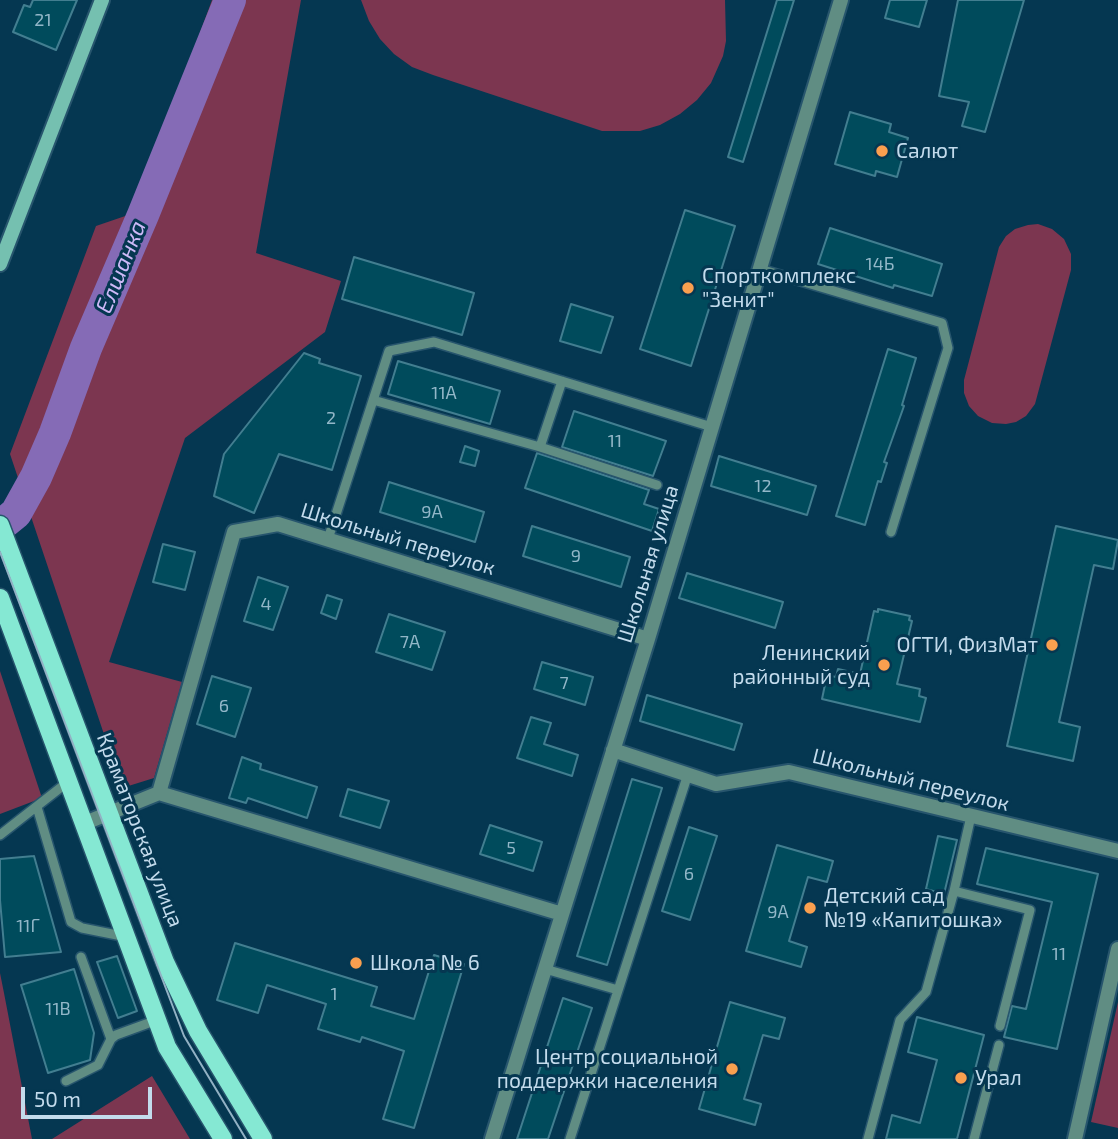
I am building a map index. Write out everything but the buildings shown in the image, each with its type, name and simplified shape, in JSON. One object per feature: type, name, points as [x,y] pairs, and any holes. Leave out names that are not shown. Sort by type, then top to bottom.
[{"type":"main road","name":"Краматорская улица","points":[[0,525],[165,962],[198,1031],[263,1139]]},
{"type":"main road","points":[[0,598],[167,1047],[223,1139]]},
{"type":"street","points":[[0,264],[102,0]]},
{"type":"street","name":"Школьная улица","points":[[492,1139],[614,750],[841,0]]},
{"type":"street","name":"Школьный переулок","points":[[159,793],[234,532],[278,524],[648,639]]},
{"type":"street","name":"Школьный переулок","points":[[614,750],[716,783],[789,772],[1118,851]]},
{"type":"street","points":[[85,823],[159,793],[562,914]]},
{"type":"street","points":[[1075,1139],[1118,949]]},
{"type":"lane","points":[[760,269],[942,323],[948,348],[891,532]]},
{"type":"lane","points":[[328,539],[389,351],[434,342],[712,427]]},
{"type":"lane","points":[[541,447],[562,381]]},
{"type":"lane","points":[[373,400],[541,447],[657,485]]},
{"type":"lane","points":[[570,1139],[688,774]]},
{"type":"lane","points":[[0,835],[69,781]]},
{"type":"lane","points":[[37,807],[71,922],[82,928],[127,937]]},
{"type":"lane","points":[[868,1139],[900,1020],[926,992],[954,891],[971,816]]},
{"type":"lane","points":[[954,891],[1030,910],[1000,1026]]},
{"type":"lane","points":[[81,957],[111,1039]]},
{"type":"lane","points":[[545,969],[618,990]]},
{"type":"lane","points":[[66,1081],[98,1065],[111,1039],[157,1020]]},
{"type":"lane","points":[[974,1139],[999,1045]]},
{"type":"shaded area","points":[[212,0],[301,0],[256,253],[341,281],[325,332],[185,438],[109,662],[182,682],[154,778],[122,788],[10,454],[96,226],[134,213]]},
{"type":"shaded area","points":[[361,0],[725,0],[726,41],[723,56],[711,83],[697,100],[680,114],[660,125],[640,131],[602,131],[412,67],[380,39]]},
{"type":"shaded area","points":[[1038,224],[1052,229],[1064,239],[1071,254],[1071,270],[1035,404],[1026,416],[1016,422],[992,423],[978,416],[969,406],[964,393],[964,380],[999,247],[1015,229]]},
{"type":"shaded area","points":[[0,671],[42,798],[0,814]]},
{"type":"shaded area","points":[[0,973],[4,993],[32,1139],[0,1139]]},
{"type":"shaded area","points":[[1118,1002],[1118,1128],[1091,1122]]},
{"type":"shaded area","points":[[152,1076],[190,1139],[52,1139]]},
{"type":"waterway","name":"Елшанка","points":[[0,526],[16,513],[36,477],[86,348],[230,0]]},
{"type":"tram line","points":[[0,552],[184,1036],[246,1139]]},
{"type":"place","name":"Салют","points":[[882,151]]},
{"type":"place","name":"Спорткомплекс \"Зенит\"","points":[[688,288]]},
{"type":"place","name":"ОГТИ, ФизМат","points":[[1052,645]]},
{"type":"place","name":"Ленинский районный суд","points":[[884,665]]},
{"type":"place","name":"Детский сад №19 «Капитошка»","points":[[810,908]]},
{"type":"place","name":"Школа № 6","points":[[356,963]]},
{"type":"place","name":"Центр социальной поддержки населения","points":[[732,1069]]},
{"type":"place","name":"Урал","points":[[961,1078]]}]
